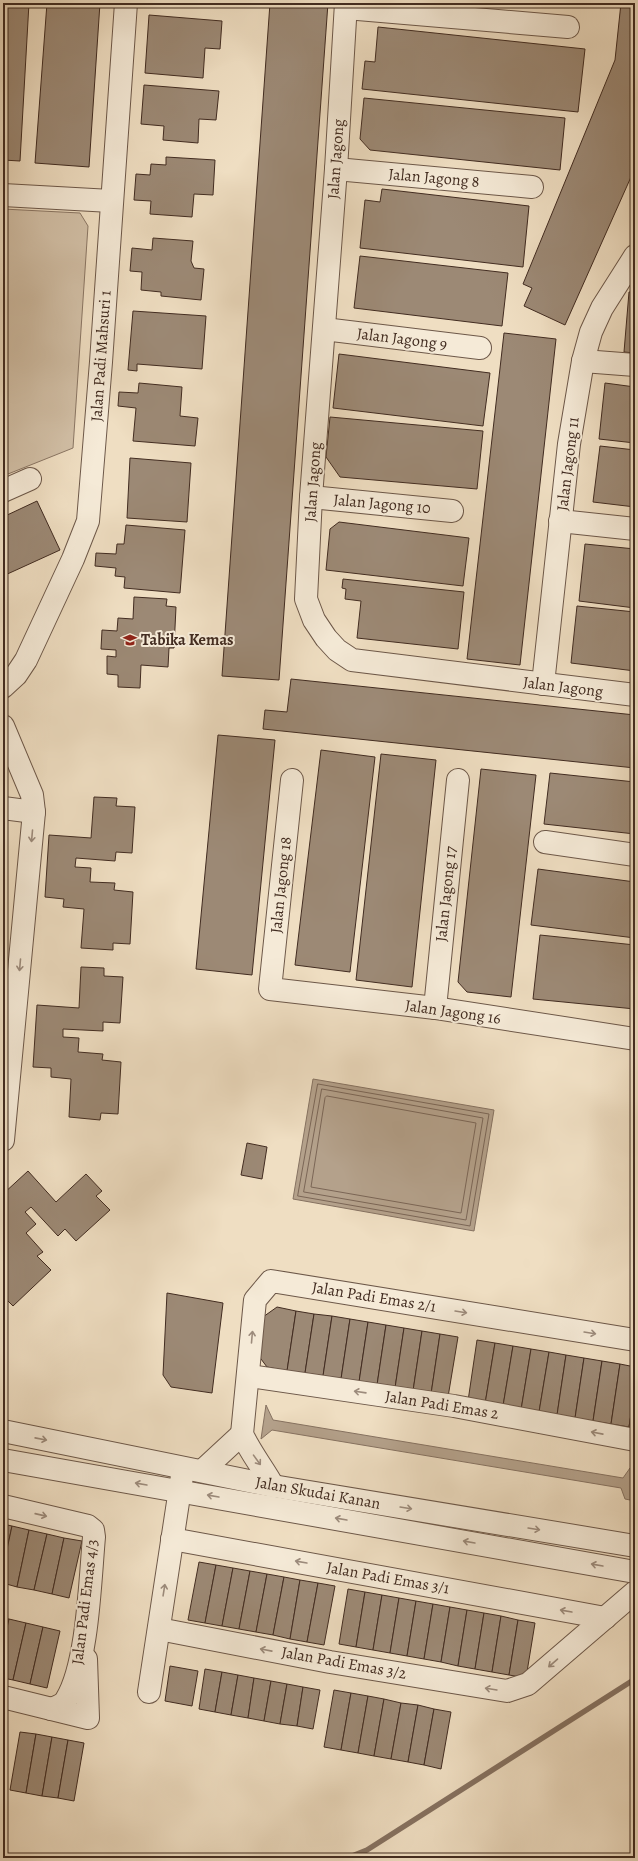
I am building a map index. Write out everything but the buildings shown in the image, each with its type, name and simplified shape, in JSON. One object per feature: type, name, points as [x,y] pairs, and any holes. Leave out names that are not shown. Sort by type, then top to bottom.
[{"type":"street","name":"Jalan Padi Mahsuri 1","points":[[3,687],[16,675],[26,660],[73,559],[88,521],[101,362],[126,3]]},
{"type":"street","points":[[346,5],[568,27]]},
{"type":"street","name":"Jalan Jagong","points":[[346,5],[336,169],[311,497],[306,598],[314,620],[326,638],[337,650],[352,660],[635,696]]},
{"type":"street","name":"Jalan Jagong 8","points":[[336,169],[532,187]]},
{"type":"street","points":[[3,195],[112,201]]},
{"type":"street","name":"Jalan Jagong 11","points":[[543,684],[569,444],[583,361],[591,332],[602,308],[635,256]]},
{"type":"street","name":"Jalan Jagong 9","points":[[324,329],[480,348]]},
{"type":"street","points":[[583,361],[635,366]]},
{"type":"street","points":[[3,491],[30,479]]},
{"type":"street","name":"Jalan Jagong 10","points":[[311,497],[452,511]]},
{"type":"street","points":[[560,521],[635,529]]},
{"type":"street","points":[[3,726],[32,795],[34,812],[3,1140]]},
{"type":"street","name":"Jalan Jagong 18","points":[[270,989],[292,780]]},
{"type":"street","name":"Jalan Jagong 17","points":[[435,1008],[458,780]]},
{"type":"street","points":[[3,808],[34,812]]},
{"type":"street","points":[[545,842],[635,855]]},
{"type":"street","name":"Jalan Jagong 16","points":[[270,989],[435,1008],[635,1039]]},
{"type":"street","name":"Jalan Padi Emas 2/1","points":[[242,1434],[249,1376],[255,1300],[271,1281],[635,1340]]},
{"type":"street","name":"Jalan Padi Emas 2","points":[[249,1376],[454,1406],[635,1440]]},
{"type":"street","name":"Jalan Skudai Kanan","points":[[3,1431],[273,1486],[635,1545]]},
{"type":"street","points":[[149,1692],[180,1490],[193,1469],[242,1434],[248,1448],[259,1461],[273,1486]]},
{"type":"street","name":"Jalan Skudai Kanan","points":[[3,1460],[180,1490],[635,1572]]},
{"type":"street","name":"Jalan Padi Emas 4/3","points":[[3,1506],[88,1526],[93,1530],[94,1537],[86,1620],[78,1667],[66,1700],[61,1705],[51,1709]]},
{"type":"street","name":"Jalan Padi Emas 3/1","points":[[172,1539],[605,1618]]},
{"type":"street","points":[[605,1618],[635,1592]]},
{"type":"street","name":"Jalan Padi Emas 3/2","points":[[159,1629],[330,1662],[507,1691],[528,1684],[605,1618]]},
{"type":"street","points":[[3,1697],[88,1718],[86,1620]]},
{"type":"shaded area","points":[[3,209],[80,213],[88,226],[73,448],[3,476]]},
{"type":"water","points":[[313,1079],[494,1110],[474,1231],[293,1199]]},
{"type":"water","points":[[266,1405],[273,1420],[623,1478],[630,1468],[635,1469],[635,1501],[625,1499],[621,1488],[272,1430],[261,1439]]},
{"type":"waterway","points":[[347,1858],[367,1850],[635,1679]]},
{"type":"place","name":"Tabika Kemas","points":[[130,640]]}]
